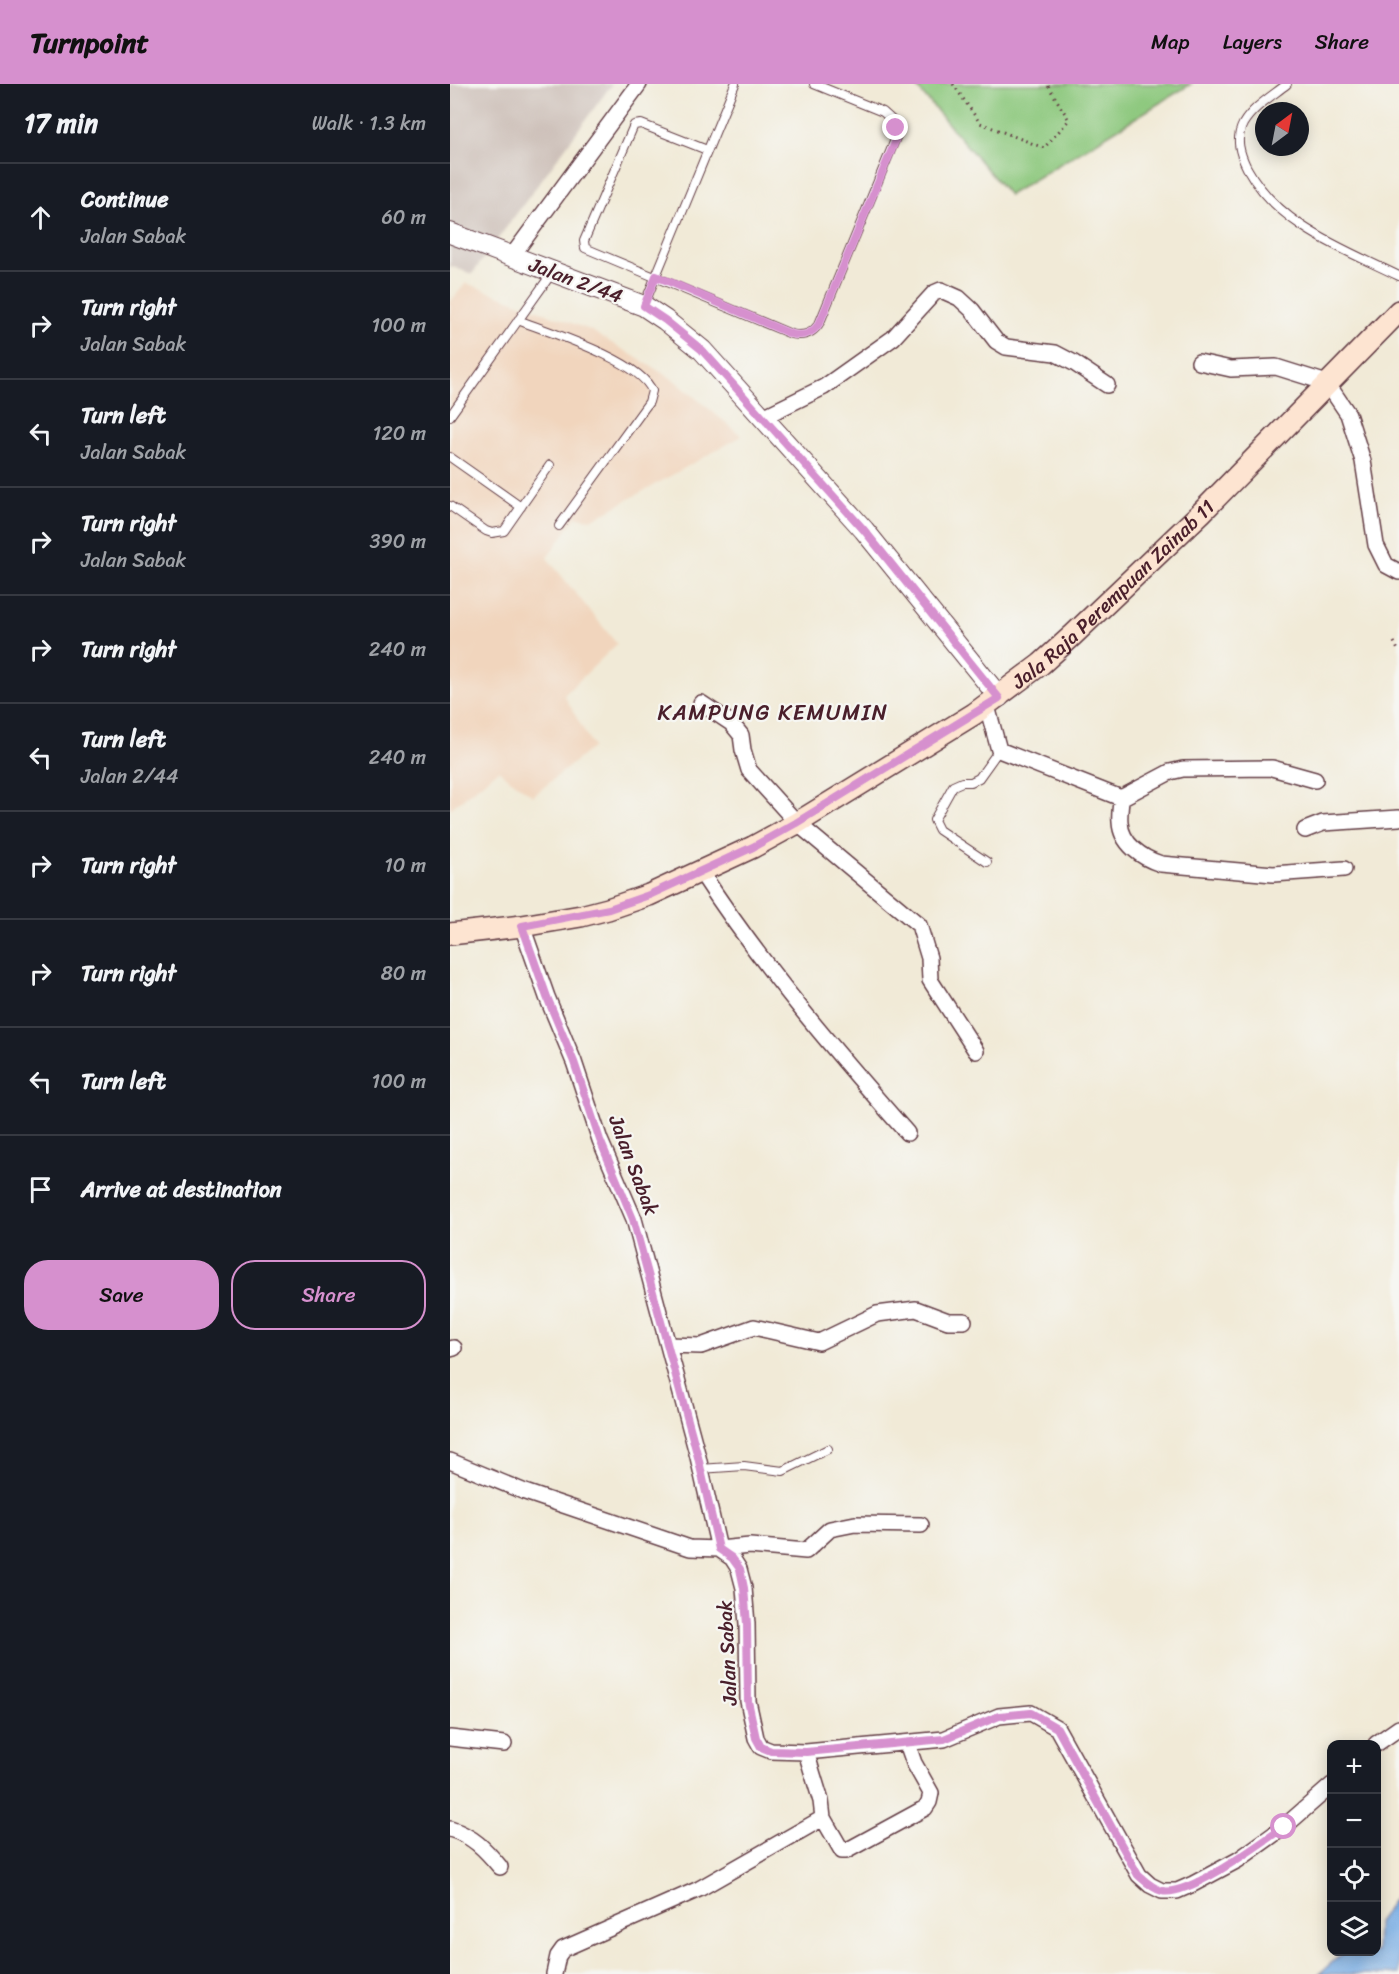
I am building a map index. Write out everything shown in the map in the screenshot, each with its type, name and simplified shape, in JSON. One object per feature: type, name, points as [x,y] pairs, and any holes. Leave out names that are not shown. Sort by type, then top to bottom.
[{"type":"main road","name":"Jala Raja Perempuan Zainab 11","points":[[450,934],[522,926],[609,909],[649,895],[753,847],[796,823],[993,702],[1041,664],[1201,513],[1327,383],[1398,314]]},
{"type":"street","points":[[512,256],[639,84]]},
{"type":"street","name":"Jalan 2/44","points":[[450,233],[644,306],[702,350],[864,530],[993,702]]},
{"type":"street","points":[[763,417],[824,387],[893,338],[934,293],[941,290],[959,298],[972,310],[996,341],[1006,347],[1055,353],[1107,385]]},
{"type":"street","points":[[1200,362],[1232,369],[1276,367],[1327,383],[1348,414],[1363,461],[1376,545],[1386,565],[1399,572]]},
{"type":"street","points":[[993,702],[999,750],[1121,798],[1170,772],[1182,769],[1272,768],[1315,780]]},
{"type":"street","points":[[701,703],[730,723],[741,735],[749,770],[796,823],[919,925],[929,958],[930,980],[976,1051]]},
{"type":"street","points":[[1121,798],[1119,824],[1123,835],[1131,848],[1146,860],[1161,864],[1273,874],[1344,869]]},
{"type":"street","points":[[1305,830],[1323,823],[1399,818]]},
{"type":"street","points":[[701,872],[723,906],[786,988],[847,1065],[907,1133]]},
{"type":"street","name":"Jalan Sabak","points":[[522,926],[547,997],[574,1062],[600,1140],[633,1219],[668,1345],[719,1549],[732,1558],[740,1569],[747,1624],[748,1701],[758,1743],[771,1751],[806,1752],[944,1739],[999,1716],[1031,1713],[1057,1728],[1138,1875],[1162,1891],[1177,1891],[1238,1860],[1284,1827],[1327,1789]]},
{"type":"street","points":[[668,1345],[700,1346],[754,1327],[819,1342],[877,1314],[907,1310],[919,1310],[948,1321],[964,1321]]},
{"type":"street","points":[[450,1461],[525,1492],[690,1548],[719,1549],[750,1546],[806,1551],[830,1529],[855,1524],[921,1526]]},
{"type":"street","points":[[1381,1741],[1399,1728]]},
{"type":"street","points":[[450,1738],[504,1744]]},
{"type":"street","points":[[806,1752],[821,1801],[823,1818],[842,1851],[846,1851],[925,1808],[929,1802],[930,1793],[914,1763],[907,1743]]},
{"type":"street","points":[[554,1974],[558,1956],[563,1949],[699,1889],[823,1818]]},
{"type":"street","points":[[450,1829],[471,1837],[500,1867]]},
{"type":"lane","points":[[644,306],[735,84]]},
{"type":"lane","points":[[708,150],[641,124],[634,125],[584,241],[585,248],[791,334],[805,335],[817,328],[897,135],[893,121],[883,112],[814,84]]},
{"type":"lane","points":[[1287,84],[1251,112],[1240,132],[1239,147],[1251,174],[1261,190],[1278,209],[1311,233],[1399,276]]},
{"type":"lane","points":[[450,416],[553,272]]},
{"type":"lane","points":[[518,320],[619,360],[646,380],[652,391],[649,402],[559,526]]},
{"type":"lane","points":[[450,457],[521,507]]},
{"type":"lane","points":[[450,506],[492,533],[504,531],[550,465]]},
{"type":"lane","points":[[987,862],[939,830],[934,820],[953,786],[979,778],[999,750]]},
{"type":"lane","points":[[700,1469],[744,1466],[783,1471],[828,1449]]},
{"type":"path","points":[[953,84],[980,123],[1044,148],[1069,120],[1047,84]]},
{"type":"path","points":[[1394,642],[1399,652]]},
{"type":"shaded area","points":[[450,84],[612,84],[472,274],[450,266]]},
{"type":"shaded area","points":[[466,283],[590,330],[674,380],[742,436],[593,519],[576,517],[547,558],[617,644],[564,695],[593,747],[533,796],[498,770],[450,809],[450,302]]},
{"type":"green space","points":[[914,84],[1191,84],[1009,195]]},
{"type":"water","points":[[1399,1892],[1399,1974],[1319,1974],[1339,1956],[1381,1956],[1381,1917]]},
{"type":"district","name":"KAMPUNG KEMUMIN","points":[[773,712]]},
{"type":"route","points":[[896,128],[895,142],[820,322],[811,333],[798,336],[791,334],[656,276],[644,306],[702,350],[864,530],[999,698],[796,823],[701,872],[649,895],[609,909],[522,926],[547,997],[574,1062],[600,1140],[633,1219],[698,1457],[719,1549],[732,1558],[740,1569],[747,1624],[748,1701],[756,1738],[761,1747],[771,1751],[806,1752],[944,1739],[999,1716],[1031,1713],[1057,1728],[1138,1875],[1162,1891],[1177,1891],[1238,1860],[1284,1827]]}]
